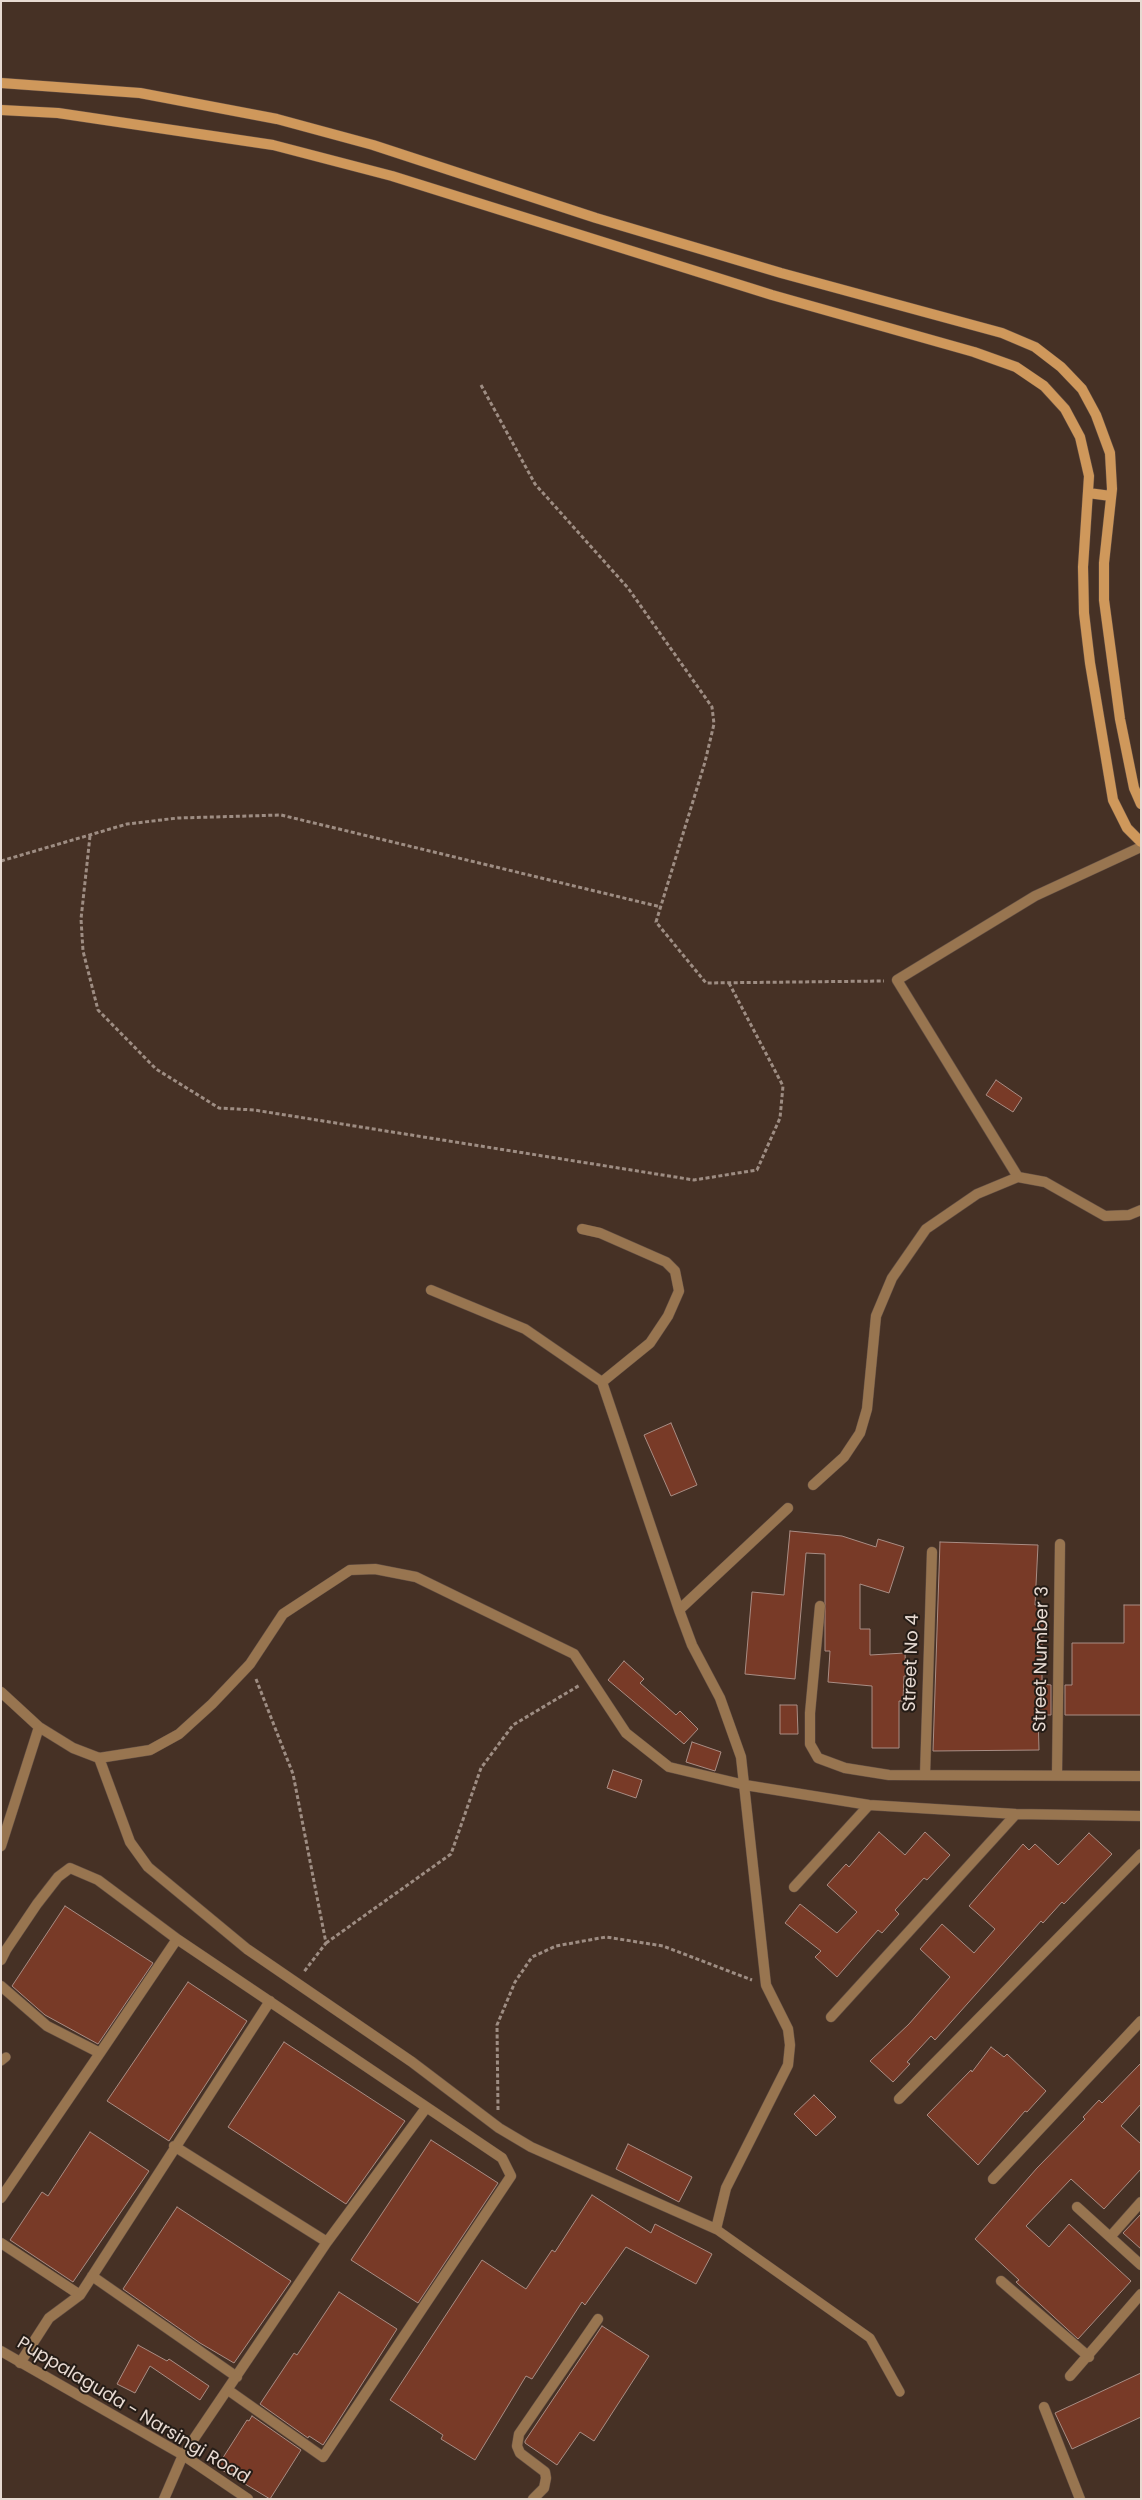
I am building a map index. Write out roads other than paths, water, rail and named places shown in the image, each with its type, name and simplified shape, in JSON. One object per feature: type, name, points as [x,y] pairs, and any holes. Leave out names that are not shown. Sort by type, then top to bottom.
[{"type":"main road","points":[[1,83],[140,94],[277,119],[373,145],[596,218],[781,273],[1002,333],[1034,347],[1062,368],[1082,389],[1096,416],[1110,453],[1111,496],[1104,563],[1104,600],[1120,719],[1134,788],[1141,804]]},
{"type":"main road","points":[[1,110],[58,113],[273,145],[392,176],[754,290],[1016,367],[1044,386],[1065,409],[1080,437],[1089,476],[1083,566],[1084,613],[1090,663],[1113,800],[1127,828],[1141,842]]},
{"type":"main road","points":[[1088,493],[1111,496]]},
{"type":"street","points":[[1018,1177],[897,980],[1035,896],[1141,847]]},
{"type":"street","points":[[813,1485],[844,1457],[860,1433],[867,1408],[876,1316],[892,1278],[926,1229],[977,1194],[1018,1177],[1045,1182],[1104,1216],[1129,1215],[1141,1210]]},
{"type":"street","points":[[582,1230],[600,1233],[666,1262],[675,1271],[679,1291],[668,1316],[650,1343],[602,1382]]},
{"type":"street","points":[[99,1758],[130,1842],[148,1867],[247,1949],[412,2062],[498,2128],[531,2147],[716,2229],[726,2188],[788,2065],[790,2045],[788,2029],[766,1985],[741,1757],[720,1698],[692,1645],[679,1610],[602,1382],[525,1329],[431,1290]]},
{"type":"street","points":[[679,1610],[788,1508]]},
{"type":"street","name":"Street Number 3","points":[[1057,1775],[1060,1544]]},
{"type":"street","name":"Street No 4","points":[[925,1775],[932,1552]]},
{"type":"street","points":[[1,1692],[38,1727],[73,1748],[99,1758],[150,1750],[179,1734],[250,1664],[283,1614],[350,1570],[375,1569],[416,1577],[574,1654],[626,1733],[669,1767],[745,1785],[870,1805],[1016,1814],[1141,1816]]},
{"type":"street","points":[[820,1606],[810,1714],[810,1744],[818,1758],[845,1768],[889,1775],[1141,1776]]},
{"type":"street","points":[[1,1846],[38,1727]]},
{"type":"street","points":[[794,1887],[870,1805]]},
{"type":"street","points":[[831,2018],[1016,1814]]},
{"type":"street","points":[[899,2099],[1141,1854]]},
{"type":"street","points":[[1,1960],[37,1904],[58,1877],[70,1868],[98,1880],[177,1939],[502,2158],[512,2176],[323,2457],[228,2390]]},
{"type":"street","points":[[1,2198],[177,1939]]},
{"type":"street","points":[[1,1986],[47,2026],[100,2053]]},
{"type":"street","points":[[20,2363],[49,2318],[80,2295],[174,2146],[270,2001]]},
{"type":"street","points":[[993,2179],[1141,2021]]},
{"type":"street","points":[[164,2499],[183,2455],[327,2242],[426,2108]]},
{"type":"street","points":[[174,2146],[327,2242]]},
{"type":"street","points":[[1110,2237],[1141,2202]]},
{"type":"street","points":[[1077,2207],[1141,2265]]},
{"type":"street","points":[[1,2243],[80,2295]]},
{"type":"street","points":[[92,2276],[237,2377]]},
{"type":"street","points":[[1002,2281],[1089,2357]]},
{"type":"street","points":[[1070,2376],[1089,2357],[1141,2294]]},
{"type":"street","points":[[533,2499],[544,2488],[545,2472],[520,2453],[517,2446],[519,2434],[598,2319]]},
{"type":"street","name":"Puppalaguda - Narsingi Road","points":[[1,2350],[20,2363],[183,2455],[248,2499]]},
{"type":"street","points":[[1044,2406],[1080,2499]]},
{"type":"lane","points":[[716,2229],[870,2338],[900,2392]]}]
